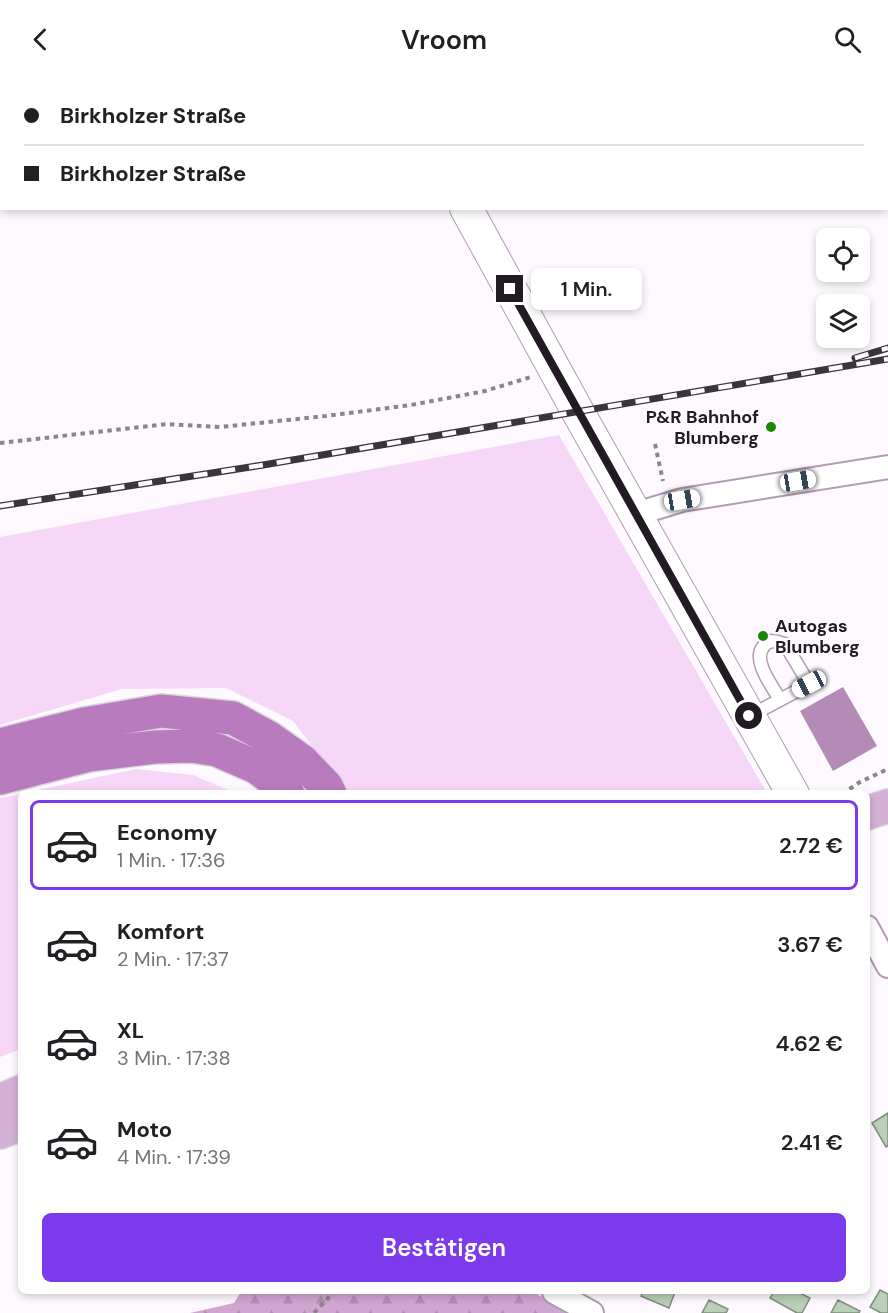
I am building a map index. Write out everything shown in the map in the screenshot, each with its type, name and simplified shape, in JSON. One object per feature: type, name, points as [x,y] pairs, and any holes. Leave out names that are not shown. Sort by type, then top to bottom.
[{"type":"highway","points":[[0,745],[84,724],[161,711],[233,718],[268,737],[302,761],[328,790]]},
{"type":"highway","points":[[0,778],[89,756],[155,747],[191,746],[217,750],[256,767],[285,790]]},
{"type":"main road","points":[[467,210],[791,790]]},
{"type":"main road","points":[[870,812],[888,806]]},
{"type":"main road","points":[[0,1101],[18,1093]]},
{"type":"main road","points":[[0,1132],[18,1125]]},
{"type":"street","points":[[636,514],[682,500],[888,467]]},
{"type":"street","points":[[870,933],[888,966]]},
{"type":"street","points":[[558,1294],[592,1313]]},
{"type":"lane","points":[[749,716],[780,700],[813,682],[785,644],[772,641],[765,644],[761,650],[760,661],[762,669],[780,700]]},
{"type":"path","points":[[0,443],[167,424],[220,428],[411,405],[485,390],[555,370]]},
{"type":"path","points":[[655,444],[663,481]]},
{"type":"path","points":[[848,790],[888,769]]},
{"type":"path","points":[[314,1313],[332,1294]]},
{"type":"shaded area","points":[[559,435],[765,790],[346,790],[293,721],[226,688],[122,689],[0,725],[0,537]]},
{"type":"shaded area","points":[[843,687],[877,746],[833,771],[800,711]]},
{"type":"shaded area","points":[[136,769],[193,775],[228,790],[38,790]]},
{"type":"shaded area","points":[[18,794],[18,1050],[0,1057],[0,798]]},
{"type":"green space","points":[[240,1294],[537,1294],[571,1313],[190,1313],[234,1303]]},
{"type":"building","points":[[888,1113],[888,1146],[886,1147],[872,1123]]},
{"type":"building","points":[[880,1290],[888,1294],[888,1313],[881,1313],[870,1307]]},
{"type":"building","points":[[642,1294],[674,1294],[669,1308],[641,1296]]},
{"type":"building","points":[[773,1294],[802,1294],[810,1298],[802,1313],[797,1313],[770,1298]]},
{"type":"building","points":[[709,1300],[728,1309],[726,1313],[702,1313]]},
{"type":"building","points":[[838,1300],[860,1311],[859,1313],[831,1313]]},
{"type":"railway","points":[[855,358],[888,348]]},
{"type":"railway","points":[[0,506],[263,465],[888,359]]},
{"type":"place","name":"P&R Bahnhof Blumberg","points":[[771,427]]},
{"type":"place","name":"Autogas Blumberg","points":[[763,636]]},
{"type":"route","points":[[510,289],[749,716]]}]
